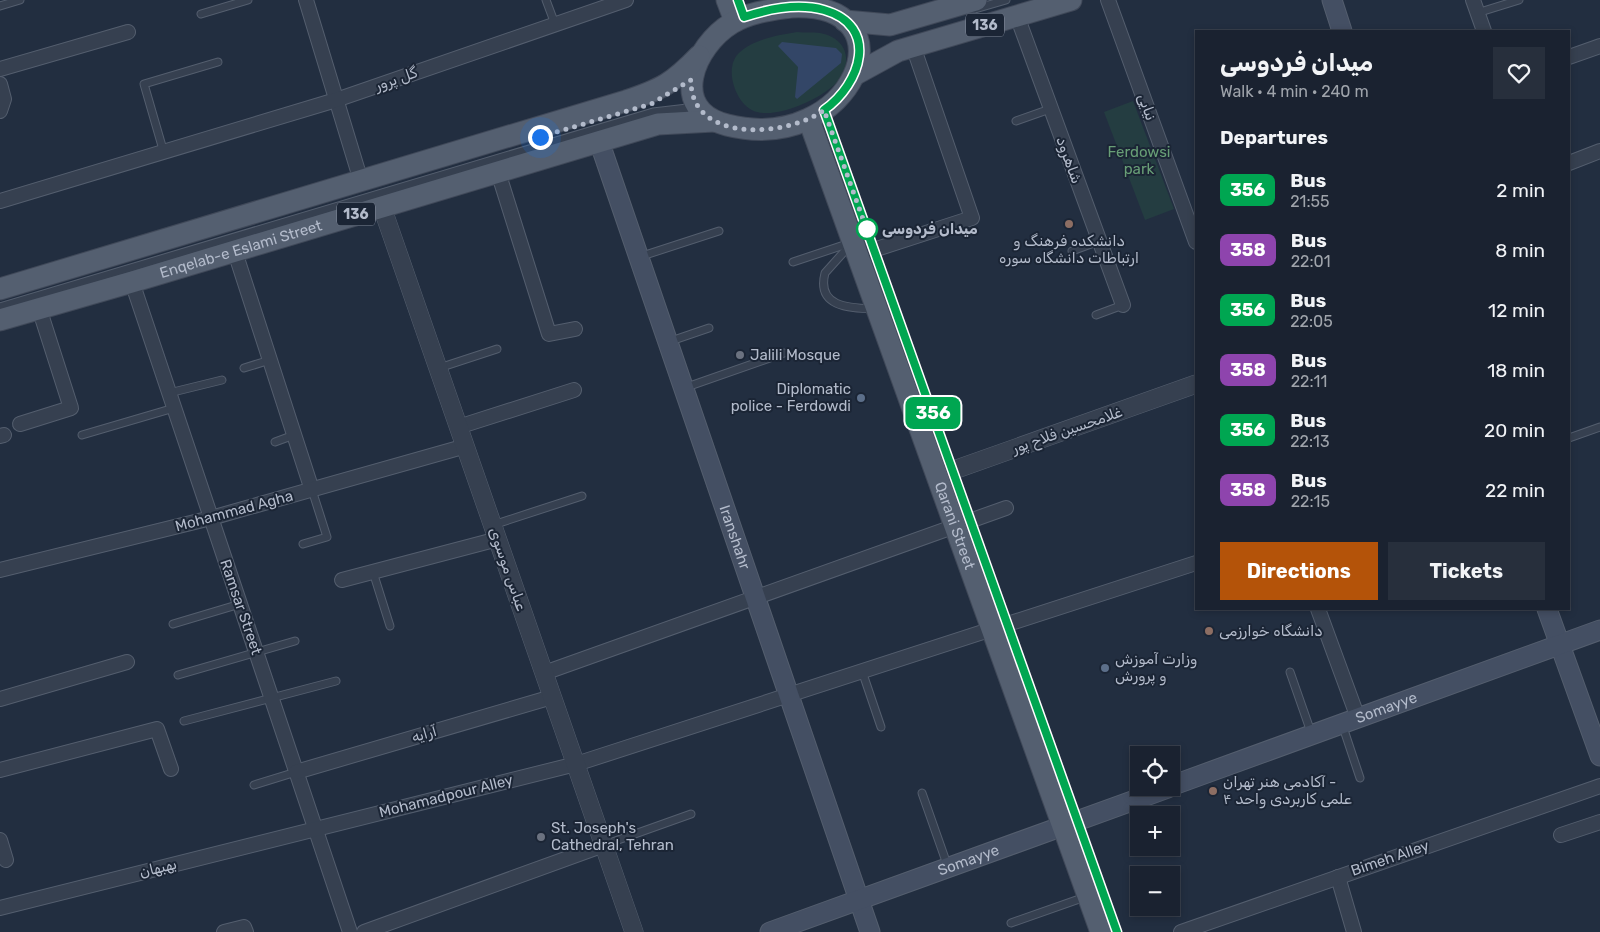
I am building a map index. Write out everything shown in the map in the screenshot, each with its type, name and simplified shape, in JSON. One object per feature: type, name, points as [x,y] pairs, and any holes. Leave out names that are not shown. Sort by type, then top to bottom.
[{"type":"main road","name":"136","points":[[856,74],[904,36],[976,0]]},
{"type":"main road","name":"136","points":[[845,20],[904,36],[1008,9],[1071,0]]},
{"type":"main road","points":[[1332,0],[1342,30]]},
{"type":"main road","points":[[800,7],[824,10],[845,20],[855,33],[859,46],[860,58],[856,74],[843,93],[817,115],[791,126],[761,129],[732,126],[706,114],[693,96],[687,82],[699,56],[737,12],[800,7]]},
{"type":"main road","name":"Enqelab-e Eslami Street","points":[[0,289],[657,90],[677,78],[699,56]]},
{"type":"main road","name":"Enqelab-e Eslami Street","points":[[0,320],[235,252],[599,141],[658,124],[706,114]]},
{"type":"main road","name":"Qarani Street","points":[[817,115],[862,249],[877,309],[945,473],[1070,823],[1088,896],[1101,932]]},
{"type":"main road","name":"Iranshahr","points":[[599,141],[870,932]]},
{"type":"main road","points":[[1547,610],[1600,756]]},
{"type":"main road","name":"Somayye","points":[[1180,783],[1600,630]]},
{"type":"main road","name":"Somayye","points":[[770,932],[1145,796]]},
{"type":"street","points":[[306,0],[361,181]]},
{"type":"street","name":"گل پرور","points":[[0,201],[336,100],[626,0]]},
{"type":"street","name":"نیایی","points":[[1108,0],[1195,239]]},
{"type":"street","points":[[1475,6],[1484,30]]},
{"type":"street","name":"شاهرود","points":[[1008,9],[1050,109],[1123,305]]},
{"type":"street","points":[[0,69],[128,32]]},
{"type":"street","points":[[862,249],[972,218],[904,36]]},
{"type":"street","points":[[1570,57],[1600,46]]},
{"type":"street","points":[[0,84],[4,99],[0,111]]},
{"type":"street","points":[[1570,163],[1600,151]]},
{"type":"street","points":[[498,172],[549,334],[574,329]]},
{"type":"street","name":"عباس موسوی","points":[[382,206],[634,932]]},
{"type":"street","points":[[235,252],[312,490]]},
{"type":"street","name":"Ramsar Street","points":[[132,282],[350,932]]},
{"type":"street","points":[[20,424],[71,408],[39,308]]},
{"type":"street","name":"غلامحسین فلاح‌ پور","points":[[945,473],[1195,384]]},
{"type":"street","points":[[458,427],[574,390]]},
{"type":"street","name":"Mohammad Agha","points":[[0,570],[211,518],[466,446]]},
{"type":"street","points":[[544,674],[1006,508]]},
{"type":"street","points":[[342,580],[373,572],[495,532]]},
{"type":"street","name":"Mohamadpour Alley","points":[[315,829],[576,764],[1195,562]]},
{"type":"street","points":[[1318,610],[1350,721]]},
{"type":"street","points":[[0,699],[127,662]]},
{"type":"street","name":"آرایه","points":[[296,772],[552,697]]},
{"type":"street","points":[[0,770],[157,729],[171,769]]},
{"type":"street","name":"Bimeh Alley","points":[[1181,932],[1600,786]]},
{"type":"street","points":[[1561,835],[1600,822]]},
{"type":"street","name":"بهبهان","points":[[0,908],[315,829]]},
{"type":"street","points":[[0,840],[6,860]]},
{"type":"street","points":[[364,932],[604,845]]},
{"type":"street","points":[[1338,877],[1354,932]]},
{"type":"street","points":[[224,932],[245,929]]},
{"type":"lane","points":[[0,6],[20,0]]},
{"type":"lane","points":[[201,14],[248,0]]},
{"type":"lane","points":[[546,0],[555,24]]},
{"type":"lane","points":[[1475,6],[1520,0]]},
{"type":"lane","points":[[164,153],[144,84],[218,62]]},
{"type":"lane","points":[[1016,120],[1050,109]]},
{"type":"lane","points":[[0,307],[653,112],[706,114]]},
{"type":"lane","points":[[38,287],[584,124]]},
{"type":"lane","points":[[638,257],[719,231]]},
{"type":"lane","points":[[1072,251],[1099,240]]},
{"type":"lane","points":[[793,262],[862,249]]},
{"type":"lane","points":[[862,249],[825,273],[825,290],[837,305],[877,309]]},
{"type":"lane","points":[[862,249],[945,473]]},
{"type":"lane","points":[[1096,315],[1123,305]]},
{"type":"lane","points":[[668,342],[709,328]]},
{"type":"lane","points":[[438,368],[498,348]]},
{"type":"lane","points":[[683,388],[784,353]]},
{"type":"lane","points":[[244,368],[270,360]]},
{"type":"lane","points":[[169,393],[222,380]]},
{"type":"lane","points":[[82,435],[174,408]]},
{"type":"lane","points":[[1570,438],[1600,427]]},
{"type":"lane","points":[[275,442],[294,435]]},
{"type":"lane","points":[[303,544],[327,537],[312,490]]},
{"type":"lane","points":[[495,532],[582,496]]},
{"type":"lane","points":[[373,572],[390,626]]},
{"type":"lane","points":[[173,624],[240,604]]},
{"type":"lane","points":[[178,675],[295,641]]},
{"type":"lane","points":[[862,671],[881,727]]},
{"type":"lane","points":[[1290,672],[1312,735]]},
{"type":"lane","points":[[184,721],[336,681]]},
{"type":"lane","points":[[1350,721],[1360,778]]},
{"type":"lane","points":[[254,785],[296,772]]},
{"type":"lane","points":[[922,793],[948,867]]},
{"type":"lane","points":[[604,845],[691,814]]},
{"type":"lane","points":[[1070,823],[1118,932]]},
{"type":"lane","points":[[1011,923],[1088,896]]},
{"type":"green space","points":[[797,32],[820,33],[829,36],[842,45],[846,59],[842,74],[837,82],[822,94],[800,105],[777,112],[766,113],[750,109],[743,103],[734,86],[732,67],[735,59],[740,52],[752,44],[767,38]]},
{"type":"green space","name":"Ferdowsi park","points":[[1133,101],[1174,209],[1145,220],[1104,112]]},
{"type":"water","points":[[782,42],[836,48],[842,54],[841,63],[797,99],[795,97],[798,67],[778,46]]},
{"type":"bus line","name":"356","points":[[738,0],[744,17],[791,7],[816,8],[842,18],[855,33],[860,54],[856,74],[843,93],[824,110],[1117,932]]},
{"type":"place","name":"دانشکده فرهنگ و ارتباطات دانشگاه سوره","points":[[1069,224]]},
{"type":"place","name":"میدان فردوسی","points":[[867,229]]},
{"type":"place","name":"Jalili Mosque","points":[[740,355]]},
{"type":"place","name":"Diplomatic police - Ferdowdi","points":[[861,398]]},
{"type":"place","name":"دانشگاه خوارزمی","points":[[1209,631]]},
{"type":"place","name":"وزارت آموزش و پرورش","points":[[1105,668]]},
{"type":"place","name":"آکادمی هنر تهران - علمی کاربردی واحد ۴","points":[[1213,791]]},
{"type":"place","name":"St. Joseph's Cathedral, Tehran","points":[[541,837]]},
{"type":"route","points":[[540,137],[651,104],[691,80],[693,96],[701,111],[714,121],[728,126],[751,129],[782,128],[809,120],[824,110],[868,233],[867,229]]}]
